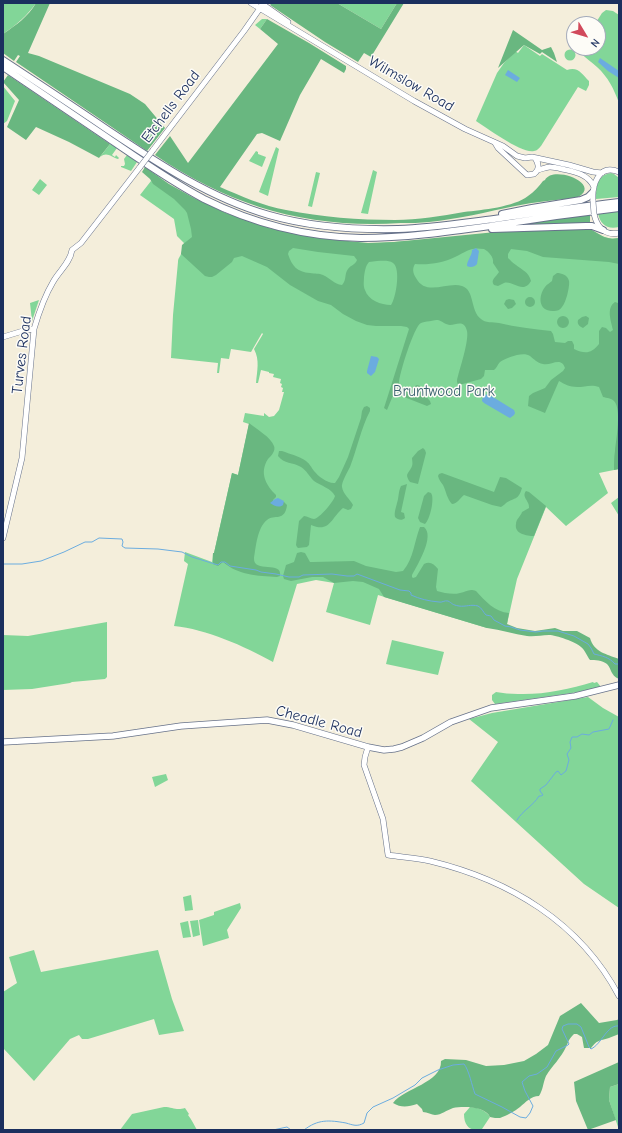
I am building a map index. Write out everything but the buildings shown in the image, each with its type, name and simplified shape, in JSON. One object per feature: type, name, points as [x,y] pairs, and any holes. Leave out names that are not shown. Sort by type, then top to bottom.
[{"type":"highway","points":[[3,60],[156,161],[209,191],[268,215],[319,226],[347,228],[399,229],[430,227],[592,226],[603,230]]},
{"type":"highway","points":[[3,67],[182,187],[204,199],[241,215],[289,229],[345,237],[398,237],[619,202]]},
{"type":"highway","points":[[458,227],[532,208],[581,200],[588,197],[593,190]]},
{"type":"highway","points":[[458,227],[619,208]]},
{"type":"main road","name":"Cheadle Road","points":[[3,742],[113,736],[181,726],[267,720],[293,725],[368,747],[394,750],[423,738],[451,722],[491,708],[575,696],[619,685]]},
{"type":"street","name":"Wilmslow Road","points":[[251,3],[263,7],[414,101],[465,129],[503,146],[517,156],[525,158]]},
{"type":"street","points":[[245,29],[254,15],[254,7],[251,3]]},
{"type":"street","name":"Etchells Road","points":[[116,197],[263,7]]},
{"type":"street","name":"Wilmslow Road","points":[[495,143],[498,148],[522,170]]},
{"type":"street","points":[[619,172],[610,170],[602,173],[593,172],[528,157],[525,158],[522,163],[522,170],[529,175],[534,174],[538,170],[554,167],[577,173],[587,178],[592,183],[594,214],[597,223],[603,230],[610,233],[619,233]]},
{"type":"street","points":[[535,158],[538,163],[538,170]]},
{"type":"street","points":[[593,190],[597,179],[602,173]]},
{"type":"street","name":"Turves Road","points":[[3,538],[22,460],[34,329],[40,310],[57,275],[70,259],[72,250],[82,243],[116,197]]},
{"type":"street","points":[[3,337],[34,329]]},
{"type":"street","points":[[368,747],[364,766],[383,819],[388,855],[428,860],[450,866],[482,877],[522,896],[545,912],[578,939],[608,976],[619,996]]},
{"type":"green space","points":[[3,3],[36,3],[21,20],[3,34]]},
{"type":"green space","points":[[36,3],[50,3],[28,53],[39,56],[130,94],[145,104],[165,128],[147,151],[16,62],[20,56],[18,55],[14,61],[3,53],[3,34],[25,17]]},
{"type":"green space","points":[[272,3],[337,3],[381,29],[397,3],[404,3],[371,57],[364,53],[358,62],[270,5]]},
{"type":"green space","points":[[337,3],[397,3],[381,29]]},
{"type":"green space","points":[[606,10],[613,11],[619,15],[619,103],[613,88],[607,79],[597,67],[584,56],[606,56],[606,16],[600,16]]},
{"type":"green space","points":[[262,19],[267,19],[260,29],[255,25]]},
{"type":"green space","points":[[267,19],[346,66],[346,69],[344,73],[321,59],[300,95],[280,141],[262,133],[257,134],[220,187],[261,203],[286,210],[354,219],[381,220],[421,219],[488,209],[515,203],[532,193],[550,176],[557,174],[566,175],[581,182],[585,187],[583,193],[576,198],[530,203],[429,222],[367,224],[335,222],[303,218],[272,211],[242,201],[184,173],[155,155],[170,136],[188,163],[278,44],[260,29]]},
{"type":"green space","points":[[513,30],[542,50],[551,47],[557,62],[542,52],[540,54],[524,45],[498,68]]},
{"type":"green space","points":[[524,45],[540,56],[542,54],[567,70],[577,70],[589,81],[586,91],[578,87],[541,146],[534,151],[521,149],[513,145],[476,121],[497,73],[515,51],[518,53]]},
{"type":"green space","points":[[566,51],[566,56],[576,56],[574,59],[570,61],[566,59],[564,55]]},
{"type":"green space","points":[[8,75],[110,144],[99,158],[36,127],[26,140],[7,127],[19,100],[3,82]]},
{"type":"green space","points":[[3,86],[15,101],[7,121],[3,124]]},
{"type":"green space","points":[[110,144],[117,148],[112,155],[115,157],[116,155],[119,158],[118,159],[107,154],[100,157]]},
{"type":"green space","points":[[276,147],[279,149],[268,196],[259,192]]},
{"type":"green space","points":[[256,151],[258,154],[266,157],[262,167],[249,161]]},
{"type":"green space","points":[[127,155],[137,162],[131,171],[121,167],[125,164],[124,159]]},
{"type":"green space","points":[[145,167],[169,184],[226,213],[269,228],[318,238],[368,243],[394,242],[506,231],[590,229],[604,237],[612,239],[619,238],[619,264],[543,257],[527,251],[511,249],[508,254],[508,258],[529,275],[531,281],[525,287],[511,283],[504,283],[498,286],[494,285],[493,280],[499,272],[493,263],[491,255],[484,249],[472,249],[441,262],[431,264],[415,264],[413,269],[420,284],[425,287],[431,288],[456,285],[466,288],[471,296],[475,311],[483,320],[487,322],[551,331],[555,342],[565,343],[572,341],[574,349],[581,352],[593,350],[599,344],[599,331],[602,327],[606,328],[610,332],[613,330],[610,319],[610,311],[615,302],[618,303],[619,469],[614,470],[618,411],[612,399],[603,397],[599,387],[574,387],[559,381],[545,413],[528,406],[529,396],[545,388],[551,380],[563,371],[565,368],[563,364],[558,362],[543,364],[537,362],[530,356],[523,354],[510,357],[500,362],[494,370],[485,370],[484,376],[481,379],[459,385],[457,378],[467,340],[466,327],[462,324],[448,325],[438,320],[421,323],[418,326],[407,351],[399,383],[401,387],[405,388],[411,388],[417,385],[420,386],[431,404],[427,406],[394,393],[387,410],[384,408],[409,329],[407,327],[367,325],[356,321],[331,305],[318,301],[290,285],[267,267],[242,256],[234,258],[232,262],[216,275],[212,277],[205,276],[181,254],[182,245],[192,237],[187,213],[174,199],[153,184],[142,172]],"holes":[[[293,248],[354,256],[357,260],[347,271],[342,285],[321,274],[298,270],[291,262],[288,254]],[[390,261],[393,263],[397,271],[395,296],[391,305],[379,303],[372,299],[369,297],[364,288],[365,269],[369,262]]]},
{"type":"green space","points":[[373,170],[377,172],[368,214],[361,213]]},
{"type":"green space","points":[[316,172],[320,173],[312,207],[308,206]]},
{"type":"green space","points":[[611,173],[619,178],[619,197],[596,199],[598,182],[603,176]]},
{"type":"green space","points":[[40,179],[47,185],[39,195],[32,190]]},
{"type":"green space","name":"Bruntwood Park","points":[[151,181],[247,224],[322,241],[364,244],[590,229],[607,238],[619,238],[619,469],[599,473],[608,493],[566,526],[546,507],[517,579],[507,624],[487,628],[378,595],[370,625],[326,612],[334,583],[316,580],[297,584],[273,662],[250,650],[212,634],[174,626],[188,564],[184,561],[185,552],[212,562],[232,473],[238,475],[249,424],[243,422],[245,413],[264,416],[264,413],[269,417],[274,416],[279,410],[284,392],[282,392],[283,388],[281,387],[282,384],[280,383],[281,379],[273,377],[274,374],[269,372],[261,370],[258,383],[256,383],[258,361],[254,349],[263,334],[262,333],[251,352],[231,349],[229,359],[221,358],[219,373],[217,373],[218,363],[171,358],[178,261],[182,253],[184,243],[177,236],[174,219],[140,195]]},
{"type":"green space","points":[[619,210],[619,227],[608,227],[600,220],[598,213]]},
{"type":"green space","points":[[590,214],[590,223],[511,226]]},
{"type":"green space","points":[[557,273],[567,277],[569,281],[568,290],[565,302],[561,308],[556,311],[549,311],[542,306],[541,295],[546,286],[552,281],[553,276]]},
{"type":"green space","points":[[528,297],[532,297],[534,298],[534,306],[528,307],[525,304],[525,300]]},
{"type":"green space","points":[[39,300],[32,321],[30,303]]},
{"type":"green space","points":[[506,300],[514,300],[516,304],[512,308],[508,309],[504,304]]},
{"type":"green space","points":[[561,316],[565,316],[569,322],[565,328],[561,328],[557,324],[557,320]]},
{"type":"green space","points":[[586,316],[589,318],[588,324],[583,328],[579,325],[578,320]]},
{"type":"green space","points":[[367,406],[370,408],[370,411],[342,485],[344,492],[353,505],[351,509],[348,510],[343,508],[326,526],[317,527],[311,525],[309,545],[307,547],[298,548],[296,545],[299,521],[304,516],[314,519],[319,516],[332,502],[335,496],[328,489],[314,481],[301,467],[280,459],[278,456],[279,451],[303,459],[309,463],[314,471],[326,481],[335,483],[348,457],[362,411],[364,407]]},
{"type":"green space","points":[[249,423],[267,436],[274,446],[274,452],[265,464],[264,474],[269,487],[276,495],[273,502],[284,502],[287,505],[282,516],[270,518],[264,523],[258,538],[254,558],[255,563],[258,565],[263,567],[273,567],[280,571],[280,576],[277,577],[242,572],[235,570],[223,562],[218,566],[213,564],[213,553],[232,473],[238,475]]},
{"type":"green space","points":[[423,448],[426,453],[418,484],[410,482],[407,475],[412,465],[412,458]]},
{"type":"green space","points":[[442,473],[494,492],[500,477],[506,478],[522,488],[518,497],[501,507],[464,495],[457,502],[452,504],[438,477],[439,474]]},
{"type":"green space","points":[[407,484],[401,512],[404,513],[405,518],[400,520],[395,517],[395,510],[399,490],[401,486]]},
{"type":"green space","points":[[526,491],[546,506],[534,536],[522,534],[516,527],[516,522],[522,512],[529,508],[524,495]]},
{"type":"green space","points":[[428,492],[431,493],[432,496],[432,504],[429,518],[425,524],[420,522],[418,518],[424,496]]},
{"type":"green space","points":[[619,497],[619,516],[611,503]]},
{"type":"green space","points":[[420,527],[424,527],[427,531],[428,537],[427,543],[412,575],[413,578],[416,577],[424,564],[432,564],[438,569],[437,591],[454,594],[474,590],[499,611],[509,613],[507,624],[517,628],[535,631],[555,628],[563,631],[577,631],[590,638],[594,646],[605,654],[619,659],[619,679],[614,676],[607,664],[601,661],[590,660],[581,647],[561,637],[552,635],[527,636],[487,628],[384,597],[379,589],[363,582],[353,581],[334,583],[323,577],[312,577],[291,581],[284,579],[283,576],[286,565],[294,562],[297,553],[301,552],[305,553],[310,562],[354,561],[366,566],[396,572],[403,571],[412,555]]},
{"type":"green space","points":[[107,622],[107,677],[105,679],[72,682],[32,689],[3,690],[3,635],[28,636]]},
{"type":"green space","points":[[392,640],[444,652],[438,675],[386,664]]},
{"type":"green space","points":[[597,682],[601,687],[572,693],[495,704],[492,700],[492,695],[496,692],[537,694]]},
{"type":"green space","points":[[588,697],[619,717],[619,908],[584,884],[471,781],[498,742],[469,719],[492,713]]},
{"type":"green space","points":[[166,774],[168,780],[155,787],[152,777]]},
{"type":"green space","points":[[191,895],[193,910],[185,911],[183,897]]},
{"type":"green space","points":[[240,903],[241,908],[227,930],[229,938],[203,946],[199,920],[214,915],[214,912]]},
{"type":"green space","points":[[198,920],[200,935],[193,937],[190,921]]},
{"type":"green space","points":[[188,921],[191,937],[183,938],[180,923]]},
{"type":"green space","points":[[34,950],[41,972],[158,950],[172,999],[184,1031],[159,1035],[154,1019],[88,1039],[82,1039],[79,1035],[70,1039],[34,1081],[3,1048],[3,992],[17,983],[9,957]]},
{"type":"green space","points":[[581,1003],[599,1023],[619,1019],[619,1034],[598,1041],[591,1048],[584,1048],[582,1037],[574,1034],[562,1055],[546,1076],[539,1096],[531,1098],[518,1109],[500,1118],[494,1118],[490,1117],[484,1111],[473,1108],[453,1108],[435,1115],[423,1112],[417,1104],[411,1106],[399,1106],[393,1103],[405,1093],[422,1085],[435,1075],[440,1069],[441,1061],[445,1059],[466,1060],[486,1066],[504,1065],[524,1061],[548,1045],[560,1016]]},
{"type":"green space","points":[[619,1062],[619,1084],[610,1087],[609,1100],[616,1120],[588,1130],[576,1101],[574,1082]]},
{"type":"green space","points":[[619,1084],[619,1130],[609,1100],[610,1087]]},
{"type":"green space","points":[[164,1107],[177,1109],[185,1108],[197,1130],[120,1130],[132,1114]]},
{"type":"green space","points":[[470,1107],[482,1110],[490,1117],[482,1129],[471,1129],[465,1122],[464,1114]]},
{"type":"water","points":[[600,58],[619,71],[619,78],[598,62]]},
{"type":"water","points":[[508,70],[520,78],[517,82],[505,75]]},
{"type":"water","points":[[476,248],[479,251],[477,264],[468,267],[467,264],[472,250]]},
{"type":"water","points":[[371,356],[379,359],[375,372],[371,376],[367,373],[367,371]]},
{"type":"water","points":[[488,394],[514,410],[514,415],[510,418],[484,403],[482,399]]},
{"type":"water","points":[[278,498],[284,501],[283,505],[276,506],[270,503],[275,499]]},
{"type":"waterway","points":[[3,564],[22,564],[41,561],[85,542],[92,542],[99,538],[122,539],[122,546],[125,548],[158,549],[182,552],[192,557],[218,565],[221,562],[225,562],[230,566],[289,577],[332,574],[354,576],[357,574],[400,590],[409,591],[411,595],[424,600],[440,602],[448,601],[453,605],[459,606],[478,606],[486,615],[491,616],[494,620],[505,626],[536,632],[558,631],[574,636],[588,644],[594,654],[603,656],[615,664],[619,664]]},
{"type":"waterway","points":[[517,820],[539,796],[543,795],[540,789],[546,785],[556,772],[558,771],[561,775],[566,771],[569,760],[567,754],[571,748],[570,742],[572,737],[577,737],[582,734],[589,735],[593,732],[609,729],[613,720]]},
{"type":"waterway","points":[[304,1130],[309,1126],[324,1121],[355,1125],[362,1124],[364,1123],[367,1113],[373,1107],[393,1098],[415,1085],[422,1078],[438,1070],[453,1065],[464,1064],[469,1074],[475,1094],[520,1117],[526,1118],[533,1106],[522,1082],[529,1076],[537,1074],[547,1067],[556,1051],[569,1044],[562,1029],[563,1026],[568,1024],[577,1024],[581,1027],[591,1049],[611,1028],[619,1026]]},
{"type":"waterway","points":[[273,1130],[287,1127],[291,1130]]}]
